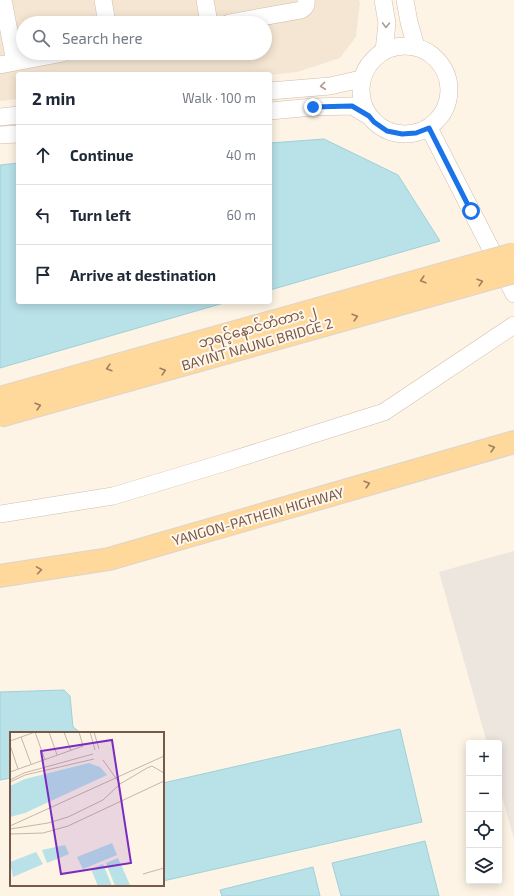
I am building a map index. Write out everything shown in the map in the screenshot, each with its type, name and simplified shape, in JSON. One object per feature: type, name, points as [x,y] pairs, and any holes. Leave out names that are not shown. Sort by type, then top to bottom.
[{"type":"main road","name":"ဘုရင့်နောင်တံတား ၂","points":[[0,398],[514,254]]},
{"type":"main road","name":"BAYINT NAUNG BRIDGE 2","points":[[0,416],[514,272]]},
{"type":"main road","name":"YANGON-PATHEIN HIGHWAY","points":[[0,576],[108,559],[514,442]]},
{"type":"street","points":[[3,0],[8,63],[24,60]]},
{"type":"street","points":[[103,0],[106,16]]},
{"type":"street","points":[[205,0],[208,16]]},
{"type":"street","points":[[383,0],[387,23],[384,51]]},
{"type":"street","points":[[405,0],[416,47]]},
{"type":"street","points":[[267,16],[301,10],[305,4]]},
{"type":"street","points":[[400,46],[416,47],[429,53],[441,65],[447,78],[449,94],[446,108],[429,128],[416,133],[402,134],[387,131],[374,122],[369,116],[361,98],[362,79],[373,59],[384,51],[400,46]]},
{"type":"street","points":[[272,92],[330,86],[362,79]]},
{"type":"street","points":[[272,110],[352,106],[369,116]]},
{"type":"street","points":[[0,117],[16,116]]},
{"type":"street","points":[[429,128],[514,294]]},
{"type":"street","points":[[0,135],[16,134]]},
{"type":"street","points":[[0,514],[113,496],[384,412],[514,325]]},
{"type":"shaded area","points":[[0,0],[359,0],[360,3],[356,37],[340,58],[297,72],[272,75],[272,72],[16,72],[16,99],[0,101]]},
{"type":"shaded area","points":[[514,551],[514,839],[502,797],[502,740],[486,740],[439,572]]},
{"type":"water","points":[[324,139],[398,175],[440,241],[272,289],[272,143]]},
{"type":"water","points":[[16,163],[16,304],[220,304],[0,368],[0,165]]},
{"type":"water","points":[[64,690],[70,696],[73,727],[80,732],[10,732],[10,778],[0,780],[0,692]]},
{"type":"water","points":[[400,729],[422,822],[164,881],[164,783]]},
{"type":"water","points":[[425,841],[439,896],[341,896],[332,863]]},
{"type":"water","points":[[313,867],[320,896],[222,896],[220,890]]},
{"type":"route","points":[[313,107],[352,106],[369,116],[374,122],[387,131],[402,134],[416,133],[429,128],[471,211]]}]
